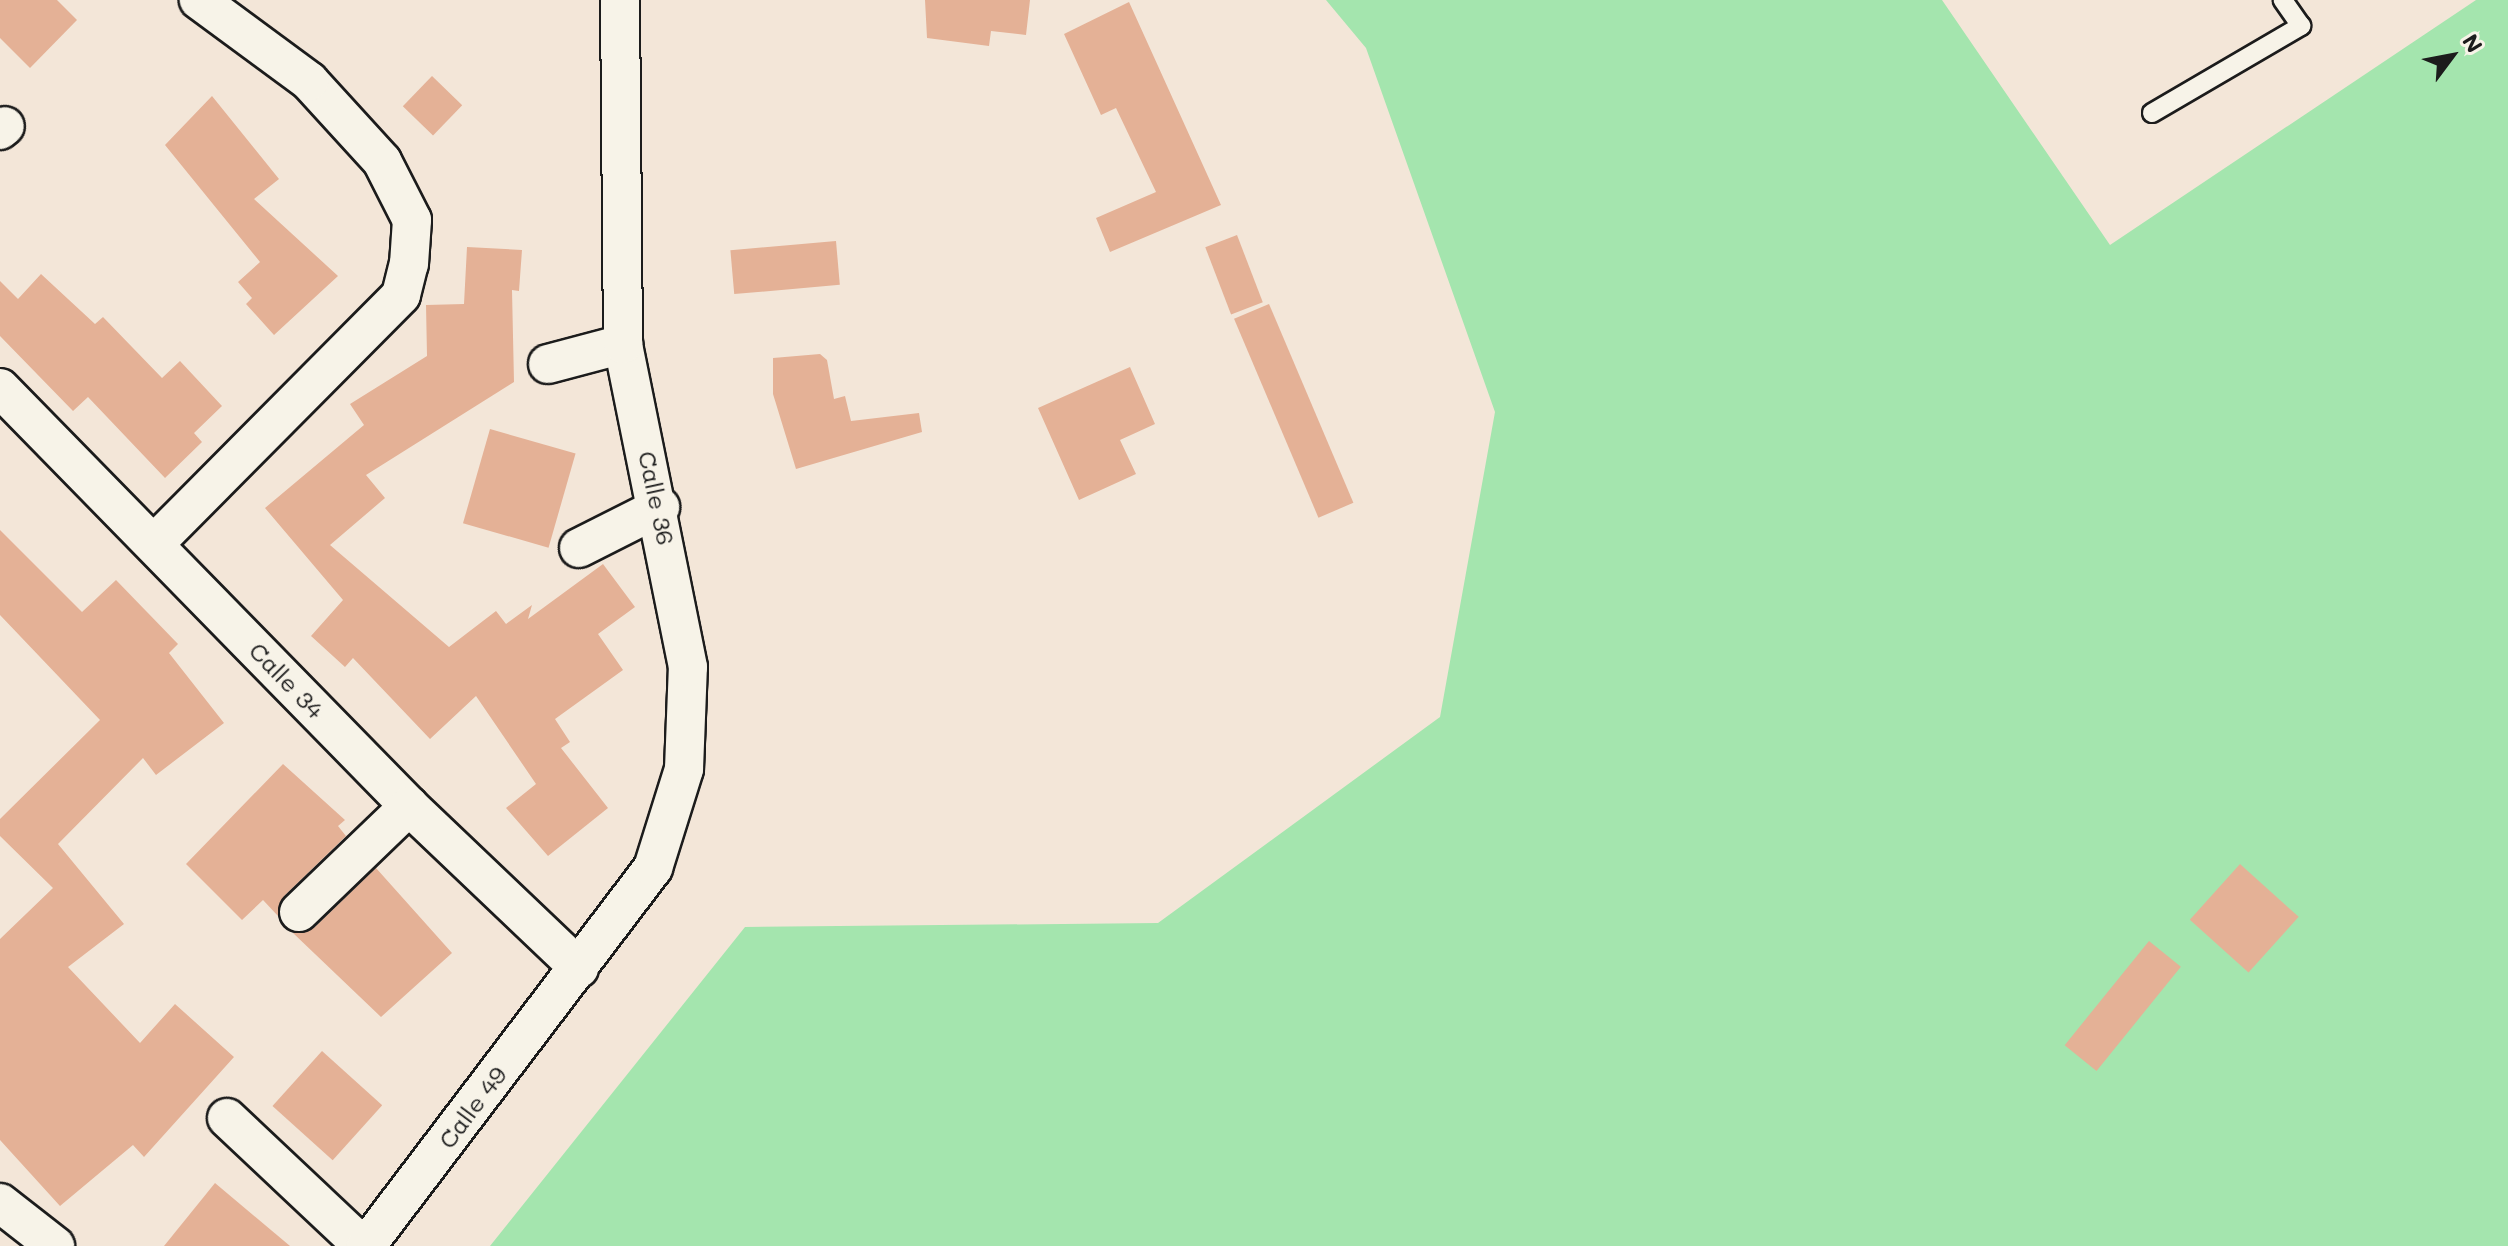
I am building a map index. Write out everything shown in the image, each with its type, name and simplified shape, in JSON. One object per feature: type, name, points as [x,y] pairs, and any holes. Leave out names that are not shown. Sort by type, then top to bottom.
[{"type":"street","points":[[155,543],[401,295],[409,264],[412,220],[382,161],[309,81],[199,0]]},
{"type":"street","name":"Calle 36","points":[[579,968],[653,868],[684,769],[688,667],[660,507],[623,344],[620,0]]},
{"type":"street","points":[[548,364],[623,344]]},
{"type":"street","name":"Calle 34","points":[[0,388],[409,806],[579,968]]},
{"type":"street","points":[[579,548],[660,507]]},
{"type":"street","points":[[299,912],[409,806]]},
{"type":"street","name":"Calle 49","points":[[364,1246],[579,968]]},
{"type":"street","points":[[227,1118],[364,1246]]},
{"type":"street","points":[[0,1203],[55,1246]]},
{"type":"lane","points":[[2152,113],[2301,26],[2283,0]]},
{"type":"green space","points":[[1326,0],[1942,0],[2110,245],[2476,0],[2508,0],[2508,1246],[490,1246],[745,927],[1158,923],[1440,717],[1495,412],[1366,48]]},
{"type":"building","points":[[0,0],[57,0],[77,20],[30,68],[0,38]]},
{"type":"building","points":[[925,0],[1030,0],[1026,35],[991,31],[989,46],[927,38]]},
{"type":"building","points":[[1129,2],[1221,205],[1110,252],[1096,218],[1156,192],[1116,108],[1101,115],[1064,34]]},
{"type":"building","points":[[432,76],[462,105],[433,135],[403,106]]},
{"type":"building","points":[[212,96],[279,179],[254,199],[338,276],[274,335],[246,304],[252,298],[238,282],[260,262],[165,145]]},
{"type":"building","points":[[1237,235],[1263,302],[1231,314],[1205,247]]},
{"type":"building","points":[[836,241],[840,285],[734,294],[730,250]]},
{"type":"building","points":[[467,247],[522,250],[519,291],[512,290],[514,382],[366,475],[385,498],[330,545],[449,647],[496,611],[506,624],[532,605],[528,619],[603,564],[635,607],[598,634],[623,670],[555,719],[570,742],[561,748],[608,808],[548,856],[506,808],[536,784],[476,696],[430,739],[353,658],[345,667],[311,636],[343,600],[265,508],[364,425],[350,404],[427,356],[426,305],[464,304]]},
{"type":"building","points":[[41,274],[95,324],[103,317],[162,378],[180,361],[222,406],[194,433],[202,442],[165,478],[88,397],[73,411],[0,336],[0,281],[18,299]]},
{"type":"building","points":[[1269,304],[1353,503],[1318,518],[1234,319]]},
{"type":"building","points":[[820,354],[827,360],[834,399],[845,396],[851,421],[919,413],[922,432],[796,469],[773,394],[773,358]]},
{"type":"building","points":[[1130,367],[1155,424],[1120,440],[1136,474],[1079,500],[1038,408]]},
{"type":"building","points":[[490,429],[576,454],[549,548],[463,523]]},
{"type":"building","points":[[0,530],[82,612],[116,580],[178,644],[169,653],[224,723],[156,775],[143,758],[58,844],[124,924],[68,967],[140,1043],[175,1004],[234,1057],[144,1157],[133,1145],[60,1206],[0,1140],[0,939],[53,888],[0,836],[0,819],[100,720],[0,615]]},
{"type":"building","points":[[283,764],[345,820],[338,826],[346,836],[284,896],[278,916],[263,900],[242,920],[186,864]]},
{"type":"building","points":[[2240,864],[2299,917],[2249,973],[2190,920]]},
{"type":"building","points":[[376,868],[452,953],[381,1017],[293,933],[314,928]]},
{"type":"building","points":[[2149,941],[2181,967],[2097,1071],[2065,1045]]},
{"type":"building","points":[[322,1051],[382,1105],[333,1160],[272,1106]]},
{"type":"building","points":[[215,1183],[290,1246],[164,1246]]}]
